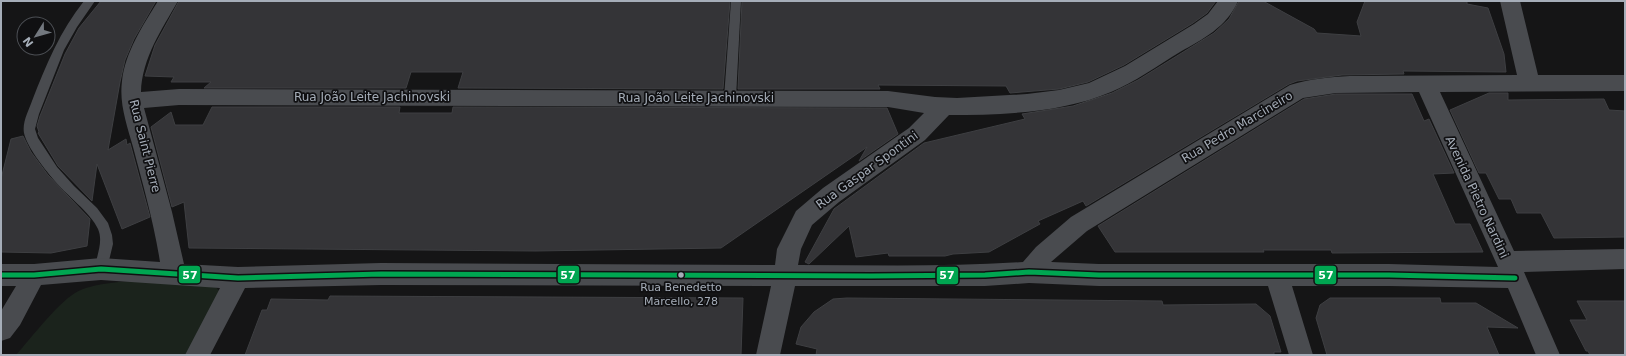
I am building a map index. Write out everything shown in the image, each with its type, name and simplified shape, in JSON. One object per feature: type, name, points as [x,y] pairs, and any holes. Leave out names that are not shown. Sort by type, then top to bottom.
[{"type":"street","name":"Rua Saint Pierre","points":[[168,1],[144,46],[135,68],[130,90],[167,231],[174,273]]},
{"type":"street","name":"Rua João Leite Jachinovski","points":[[132,101],[179,97],[730,98],[888,99],[944,106],[1007,104],[1084,93],[1102,87],[1118,79],[1199,30],[1220,14],[1228,1]]},
{"type":"street","points":[[1510,1],[1529,82]]},
{"type":"street","name":"Rua Pedro Marcineiro","points":[[1029,272],[1044,254],[1079,224],[1297,91],[1315,87],[1347,85],[1529,82],[1625,84]]},
{"type":"street","name":"Avenida Pietro Nardini","points":[[1426,84],[1548,355]]},
{"type":"street","name":"Rua Gaspar Spontini","points":[[768,355],[786,276],[789,249],[804,218],[831,195],[917,134],[928,125],[944,106]]},
{"type":"street","points":[[1,275],[34,275],[101,269],[238,278],[381,274],[985,276],[1029,272],[1099,275],[1389,275],[1511,270],[1625,259]]},
{"type":"street","points":[[1,330],[11,317],[34,275]]},
{"type":"street","points":[[1277,276],[1302,355]]},
{"type":"street","points":[[197,355],[238,278]]},
{"type":"lane","points":[[90,1],[74,24],[57,54],[41,94],[30,128],[33,140],[50,167],[73,193],[98,216],[103,225],[108,241],[107,252],[101,269]]},
{"type":"lane","points":[[730,98],[736,1]]},
{"type":"shaded area","points":[[202,281],[214,285],[220,292],[191,355],[16,355],[60,305],[75,293],[87,288],[119,282]]},
{"type":"building","points":[[101,1],[156,1],[134,39],[125,60],[108,150],[126,139],[127,145],[130,143],[150,217],[122,229],[97,164],[92,201],[58,166],[38,133],[37,126],[65,54],[79,28]]},
{"type":"building","points":[[179,1],[730,1],[723,89],[458,88],[463,72],[411,72],[406,88],[204,88],[211,82],[171,82],[174,77],[145,76],[155,45]]},
{"type":"building","points":[[742,1],[1216,1],[1207,13],[1193,23],[1124,65],[1088,82],[1059,89],[1010,93],[1006,86],[878,85],[880,89],[738,89]]},
{"type":"building","points":[[1239,1],[1263,1],[1314,29],[1317,33],[1361,36],[1357,22],[1365,1],[1467,1],[1467,4],[1488,8],[1504,54],[1506,72],[1403,71],[1404,74],[1342,75],[1297,81],[1289,84],[1086,206],[1083,201],[1038,221],[1040,224],[989,252],[953,254],[945,256],[889,256],[888,253],[856,257],[849,226],[809,264],[805,262],[834,209],[924,143],[1025,119],[1022,114],[1073,106],[1112,93],[1138,80],[1214,33],[1229,19]]},
{"type":"building","points":[[1489,93],[1508,93],[1508,100],[1604,99],[1609,110],[1625,111],[1625,237],[1554,238],[1541,213],[1517,213],[1511,199],[1499,199],[1486,173],[1479,173],[1450,110]]},
{"type":"building","points":[[1336,94],[1412,94],[1424,121],[1429,119],[1454,173],[1433,174],[1455,224],[1470,224],[1483,252],[1332,253],[1331,250],[1263,250],[1264,252],[1115,252],[1098,226],[1304,99]]},
{"type":"building","points":[[212,107],[400,107],[399,113],[452,113],[453,107],[887,108],[898,134],[859,161],[867,147],[721,248],[535,251],[189,248],[184,202],[172,207],[151,127],[171,112],[175,125],[203,125]]},
{"type":"building","points":[[23,136],[31,152],[48,175],[90,219],[87,246],[51,253],[1,252],[1,179],[11,139]]},
{"type":"building","points":[[330,296],[743,298],[741,355],[245,355],[262,310],[267,310],[271,299],[328,300]]},
{"type":"building","points":[[1330,298],[1440,298],[1441,303],[1476,303],[1518,328],[1487,327],[1499,355],[1327,355],[1316,318],[1320,305]]},
{"type":"building","points":[[833,299],[1162,301],[1163,305],[1256,304],[1270,316],[1281,352],[1274,352],[1274,355],[816,355],[817,349],[796,344],[801,327],[814,312]]},
{"type":"building","points":[[1577,301],[1625,301],[1625,355],[1590,355],[1588,351],[1586,351],[1570,320],[1587,320]]},
{"type":"transit line","name":"57","points":[[1,275],[34,275],[101,269],[238,278],[381,274],[871,276],[985,275],[1029,272],[1099,275],[1389,275],[1515,278]]},
{"type":"place","name":"Rua Benedetto Marcello, 278","points":[[681,275]]}]
